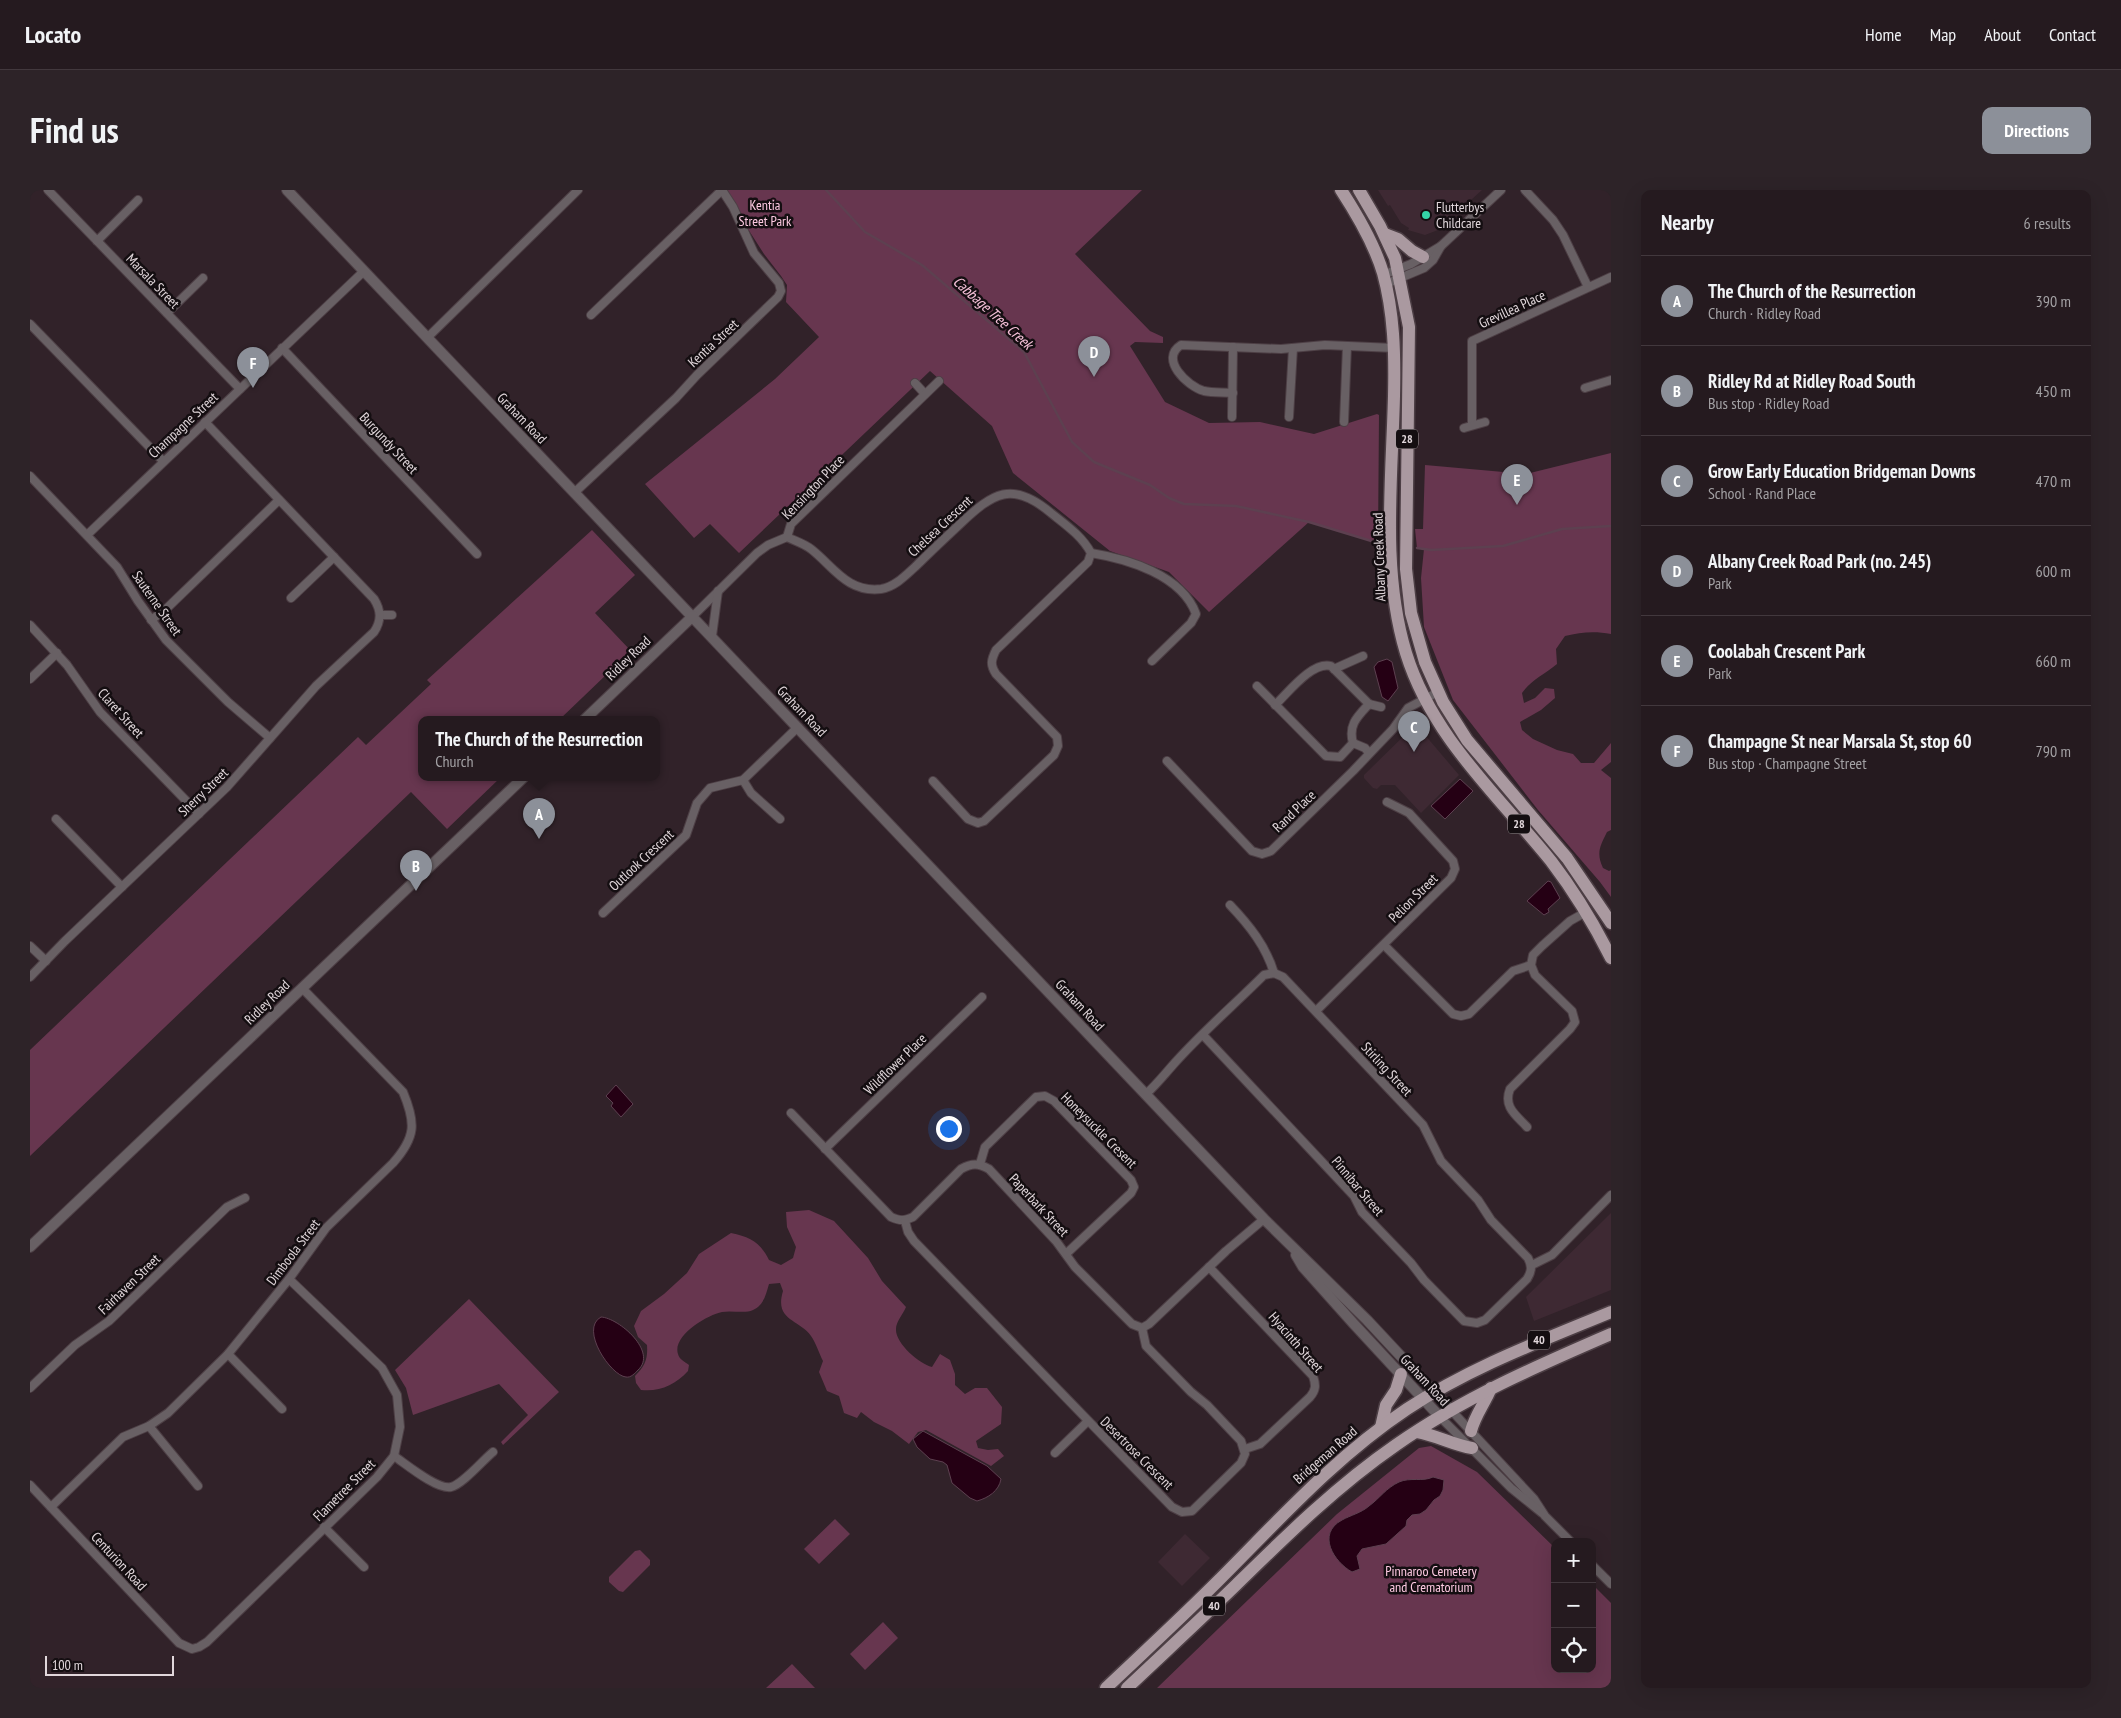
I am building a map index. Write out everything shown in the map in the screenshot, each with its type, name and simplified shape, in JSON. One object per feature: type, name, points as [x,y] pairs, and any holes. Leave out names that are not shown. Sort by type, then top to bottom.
[{"type":"main road","name":"Albany Creek Road","points":[[1341,190],[1370,240],[1384,279],[1392,316],[1394,348],[1392,581],[1405,648],[1425,698],[1455,749],[1550,860],[1586,912],[1611,958]]},
{"type":"main road","name":"Albany Creek Road","points":[[1359,190],[1385,234],[1399,275],[1409,340],[1407,581],[1416,634],[1425,662],[1438,692],[1467,740],[1567,858],[1611,923]]},
{"type":"main road","points":[[1385,234],[1398,239],[1412,251],[1423,256]]},
{"type":"main road","name":"Bridgeman Road","points":[[1106,1688],[1219,1580],[1286,1510],[1381,1427],[1429,1395],[1502,1356],[1611,1312]]},
{"type":"main road","name":"40","points":[[1127,1688],[1300,1523],[1368,1465],[1446,1413],[1491,1388],[1611,1334]]},
{"type":"main road","points":[[1381,1427],[1386,1405],[1396,1390],[1401,1374]]},
{"type":"main road","points":[[1471,1430],[1474,1420],[1485,1404],[1491,1388]]},
{"type":"main road","points":[[1417,1432],[1432,1435],[1456,1445],[1472,1448]]},
{"type":"main road","points":[[1286,1510],[1300,1523]]},
{"type":"street","name":"Marsala Street","points":[[48,190],[240,389]]},
{"type":"street","name":"Graham Road","points":[[287,190],[1295,1252],[1309,1262],[1367,1320],[1446,1413],[1472,1448],[1511,1488],[1545,1516],[1567,1538]]},
{"type":"street","points":[[427,338],[578,190]]},
{"type":"street","points":[[591,315],[722,190]]},
{"type":"street","name":"Kentia Street","points":[[574,493],[676,398],[697,375],[778,297],[779,283],[754,253],[733,208],[722,190]]},
{"type":"street","points":[[1399,275],[1423,256],[1441,246],[1501,190]]},
{"type":"street","points":[[1525,190],[1558,228],[1588,286]]},
{"type":"street","points":[[97,241],[138,200]]},
{"type":"street","points":[[1384,279],[1424,268],[1433,260],[1441,246]]},
{"type":"street","name":"Champagne Street","points":[[87,535],[363,272]]},
{"type":"street","name":"Grevillea Place","points":[[1472,425],[1472,341],[1611,277]]},
{"type":"street","points":[[167,314],[203,278]]},
{"type":"street","points":[[30,324],[163,462]]},
{"type":"street","points":[[1233,393],[1206,391],[1197,388],[1179,375],[1173,364],[1173,355],[1177,348],[1181,345],[1293,348],[1325,345],[1394,348]]},
{"type":"street","points":[[1344,422],[1347,346]]},
{"type":"street","points":[[1232,417],[1233,347]]},
{"type":"street","name":"Burgundy Street","points":[[282,348],[477,554]]},
{"type":"street","points":[[1289,416],[1293,348]]},
{"type":"street","name":"Kensington Place","points":[[693,616],[757,553],[768,545],[787,537],[791,524],[939,380]]},
{"type":"street","points":[[1585,388],[1611,380]]},
{"type":"street","points":[[914,383],[925,394]]},
{"type":"street","points":[[205,422],[374,599],[380,615],[392,616]]},
{"type":"street","points":[[1464,428],[1485,422]]},
{"type":"street","name":"Sauterne Street","points":[[30,476],[116,567],[166,640],[213,688],[270,738]]},
{"type":"street","name":"Chelsea Crescent","points":[[787,537],[802,543],[812,550],[836,574],[859,587],[882,589],[900,581],[983,502],[1003,494],[1016,494],[1036,500],[1085,542],[1090,553]]},
{"type":"street","points":[[151,620],[165,610],[279,500]]},
{"type":"street","points":[[933,781],[968,819],[978,823],[984,821],[1054,755],[1058,746],[1057,737],[996,674],[992,667],[992,659],[996,650],[1088,562],[1090,553],[1106,556],[1158,573],[1169,580],[1192,605],[1196,614],[1191,623],[1152,661]]},
{"type":"street","points":[[291,598],[334,557]]},
{"type":"street","points":[[712,636],[718,591]]},
{"type":"street","name":"Sherry Street","points":[[30,977],[244,770],[316,686],[374,632],[380,621],[380,615]]},
{"type":"street","name":"Ridley Road","points":[[588,716],[693,616]]},
{"type":"street","name":"Claret Street","points":[[30,625],[57,653],[100,712],[199,814]]},
{"type":"street","points":[[30,679],[57,653]]},
{"type":"street","points":[[1334,669],[1363,656]]},
{"type":"street","points":[[1275,705],[1315,668],[1326,665],[1334,669],[1369,704],[1381,707]]},
{"type":"street","points":[[1257,686],[1326,756],[1340,757],[1352,743]]},
{"type":"street","name":"Rand Place","points":[[1166,762],[1252,851],[1262,854],[1271,851],[1370,753],[1393,729],[1408,708],[1438,692]]},
{"type":"street","points":[[1352,743],[1350,735],[1351,724],[1369,704]]},
{"type":"street","points":[[780,819],[751,793],[743,780],[798,727]]},
{"type":"street","points":[[1352,743],[1365,748],[1370,753]]},
{"type":"street","name":"Outlook Crescent","points":[[603,914],[686,835],[697,804],[710,788],[743,780]]},
{"type":"street","name":"Ridley Road","points":[[30,1247],[520,781]]},
{"type":"street","name":"Pelion Street","points":[[1316,1011],[1451,878],[1455,869],[1453,860],[1409,814],[1387,802]]},
{"type":"street","points":[[56,819],[122,887]]},
{"type":"street","points":[[1146,1094],[1264,975],[1274,974],[1270,961],[1248,924],[1230,905]]},
{"type":"street","points":[[1527,1127],[1509,1107],[1507,1098],[1510,1089],[1570,1029],[1574,1022],[1572,1011],[1536,975],[1530,965],[1533,955],[1542,946],[1570,921],[1586,912]]},
{"type":"street","points":[[1384,945],[1453,1014],[1461,1016],[1469,1014],[1513,971],[1530,965]]},
{"type":"street","points":[[30,946],[46,961]]},
{"type":"street","name":"Stirling Street","points":[[1274,974],[1283,977],[1423,1125],[1441,1161],[1478,1200],[1491,1220],[1528,1258],[1532,1265]]},
{"type":"street","name":"Dimboola Street","points":[[51,1507],[123,1437],[148,1426],[168,1413],[228,1354],[289,1279],[326,1228],[403,1152],[410,1138],[413,1122],[412,1112],[403,1092],[302,988]]},
{"type":"street","name":"Wildflower Place","points":[[826,1149],[982,997]]},
{"type":"street","name":"Pinnibar Street","points":[[1203,1035],[1354,1196],[1362,1212],[1464,1321],[1478,1324],[1485,1320],[1527,1279],[1531,1273],[1532,1265]]},
{"type":"street","name":"Honeysuckle Cresent","points":[[980,1164],[985,1147],[1036,1097],[1045,1096],[1054,1100],[1131,1180],[1134,1187],[1131,1193],[1067,1253]]},
{"type":"street","points":[[791,1113],[891,1217],[904,1221],[913,1217],[961,1169],[971,1164],[980,1164]]},
{"type":"street","name":"Paperbark Street","points":[[980,1164],[989,1170],[1067,1253],[1075,1266],[1132,1324],[1142,1328]]},
{"type":"street","points":[[1532,1265],[1552,1255],[1611,1195]]},
{"type":"street","name":"Fairhaven Street","points":[[30,1388],[75,1345],[109,1321],[226,1207],[245,1198]]},
{"type":"street","points":[[1244,1449],[1241,1441],[1214,1412],[1191,1392],[1146,1346],[1142,1328],[1149,1324],[1209,1266],[1264,1219]]},
{"type":"street","name":"Desertrose Crescent","points":[[904,1221],[914,1241],[1172,1507],[1182,1512],[1192,1511],[1241,1463],[1245,1454],[1244,1449]]},
{"type":"street","name":"Graham Road","points":[[1295,1252],[1302,1267],[1401,1374],[1429,1395]]},
{"type":"street","name":"Hyacinth Street","points":[[1209,1266],[1313,1376],[1316,1384],[1315,1391],[1310,1397],[1260,1444],[1244,1449]]},
{"type":"street","name":"Flametree Street","points":[[192,1649],[207,1642],[377,1477],[394,1456],[400,1427],[398,1395],[382,1368],[289,1279]]},
{"type":"street","points":[[228,1354],[282,1409]]},
{"type":"street","name":"Graham Road","points":[[1446,1413],[1471,1430],[1534,1499],[1545,1516]]},
{"type":"street","points":[[1055,1453],[1088,1421]]},
{"type":"street","points":[[148,1426],[198,1486]]},
{"type":"street","points":[[394,1456],[438,1485],[450,1487],[460,1482],[492,1452]]},
{"type":"street","name":"Centurion Road","points":[[30,1485],[179,1642],[192,1649]]},
{"type":"street","points":[[324,1527],[364,1567]]},
{"type":"street","points":[[1596,1569],[1611,1584]]},
{"type":"shaded area","name":"Flutterbys Childcare","points":[[1378,190],[1482,190],[1438,230],[1425,235],[1408,230],[1409,228],[1401,223]]},
{"type":"shaded area","points":[[1387,659],[1392,662],[1398,688],[1388,701],[1382,697],[1374,667],[1378,662]]},
{"type":"shaded area","points":[[1412,728],[1419,728],[1459,775],[1421,813],[1395,785],[1381,785],[1377,789],[1373,788],[1364,778],[1364,775]]},
{"type":"shaded area","points":[[1460,779],[1473,791],[1445,819],[1431,806]]},
{"type":"shaded area","points":[[1548,881],[1551,882],[1560,898],[1548,909],[1549,912],[1544,915],[1527,901]]},
{"type":"shaded area","points":[[616,1085],[633,1104],[621,1117],[611,1106],[613,1103],[606,1096]]},
{"type":"shaded area","points":[[1611,1213],[1611,1290],[1534,1321],[1526,1297]]},
{"type":"shaded area","points":[[601,1317],[609,1319],[626,1329],[640,1346],[643,1354],[643,1363],[631,1376],[620,1375],[606,1361],[600,1351],[595,1341],[594,1331],[595,1323]]},
{"type":"shaded area","points":[[923,1431],[987,1466],[1001,1479],[998,1487],[985,1498],[977,1501],[970,1498],[952,1483],[947,1465],[930,1459],[917,1447],[913,1439]]},
{"type":"shaded area","points":[[1433,1477],[1444,1480],[1443,1490],[1440,1496],[1426,1510],[1420,1514],[1412,1515],[1407,1520],[1406,1526],[1386,1544],[1362,1549],[1357,1556],[1360,1569],[1352,1572],[1339,1562],[1330,1548],[1330,1533],[1334,1526],[1366,1508],[1390,1487],[1399,1482]]},
{"type":"shaded area","points":[[1185,1534],[1210,1558],[1182,1586],[1158,1562]]},
{"type":"green space","name":"Kentia Street Park","points":[[723,190],[1142,190],[1075,254],[1150,331],[1163,337],[1163,343],[1135,342],[1130,346],[1165,402],[1209,423],[1260,422],[1314,434],[1377,414],[1379,415],[1378,543],[1309,522],[1209,612],[1169,572],[1110,551],[1013,473],[992,426],[930,371],[739,553],[710,524],[694,538],[645,484],[775,379],[819,337],[786,302],[787,285],[764,254]]},
{"type":"green space","points":[[1611,453],[1611,634],[1588,632],[1565,636],[1556,649],[1557,664],[1534,681],[1522,693],[1524,703],[1535,698],[1545,688],[1554,689],[1555,698],[1541,710],[1520,722],[1522,730],[1533,739],[1557,750],[1573,754],[1581,763],[1594,763],[1611,743],[1611,762],[1601,770],[1611,778],[1611,830],[1607,832],[1599,854],[1603,868],[1611,870],[1611,897],[1538,810],[1453,700],[1424,627],[1421,578],[1424,549],[1417,548],[1415,529],[1423,529],[1425,465],[1526,474]]},
{"type":"green space","points":[[592,530],[635,575],[595,613],[631,651],[563,716],[418,716],[418,781],[497,781],[447,829],[411,792],[30,1156],[30,1050],[358,737],[366,745],[431,684],[427,680]]},
{"type":"green space","points":[[809,1210],[834,1221],[868,1258],[882,1281],[906,1307],[896,1329],[899,1340],[909,1352],[921,1362],[932,1367],[940,1354],[950,1360],[955,1374],[955,1385],[965,1394],[975,1388],[987,1388],[1002,1407],[1001,1424],[976,1441],[978,1448],[998,1449],[1004,1456],[991,1466],[926,1430],[918,1432],[909,1444],[861,1412],[857,1418],[844,1413],[839,1396],[827,1391],[819,1372],[823,1361],[813,1339],[806,1330],[785,1314],[782,1308],[783,1291],[780,1283],[769,1284],[762,1302],[753,1310],[746,1312],[722,1312],[708,1317],[692,1327],[680,1340],[678,1347],[679,1356],[689,1365],[688,1371],[678,1380],[655,1390],[641,1390],[636,1383],[635,1376],[641,1369],[647,1354],[647,1345],[638,1337],[634,1326],[641,1311],[664,1294],[687,1273],[699,1254],[731,1233],[754,1241],[769,1260],[781,1265],[793,1258],[796,1247],[787,1227],[786,1212]]},
{"type":"green space","points":[[469,1299],[559,1392],[503,1445],[501,1442],[528,1415],[499,1384],[413,1415],[406,1388],[395,1370]]},
{"type":"green space","name":"Pinnaroo Cemetery and Crematorium","points":[[1431,1446],[1477,1472],[1551,1544],[1551,1673],[1596,1673],[1596,1588],[1611,1603],[1611,1688],[1157,1688],[1337,1514],[1419,1448]]},
{"type":"green space","points":[[835,1519],[850,1534],[819,1564],[804,1549]]},
{"type":"green space","points":[[640,1550],[650,1560],[650,1565],[623,1592],[619,1591],[609,1582],[609,1577],[635,1551]]},
{"type":"green space","points":[[883,1622],[898,1638],[865,1670],[850,1654]]},
{"type":"green space","points":[[792,1664],[815,1688],[766,1688]]},
{"type":"waterway","name":"Cabbage Tree Creek","points":[[826,190],[865,232],[922,265],[1024,352],[1072,442],[1094,462],[1150,485],[1169,498],[1184,504],[1236,506],[1309,522],[1378,543]]},
{"type":"waterway","name":"Cabbage Tree Creek","points":[[1417,548],[1431,550],[1503,546],[1562,529],[1611,526]]},
{"type":"place","name":"Flutterbys Childcare","points":[[1426,215]]},
{"type":"place","name":"Albany Creek Road Park (no. 245)","points":[[1094,377]]},
{"type":"place","name":"Champagne St near Marsala St, stop 60","points":[[253,388]]},
{"type":"place","name":"Coolabah Crescent Park","points":[[1517,505]]},
{"type":"place","name":"Grow Early Education Bridgeman Downs","points":[[1414,752]]},
{"type":"place","name":"The Church of the Resurrection","points":[[539,839]]},
{"type":"place","name":"Ridley Rd at Ridley Road South","points":[[416,891]]}]
